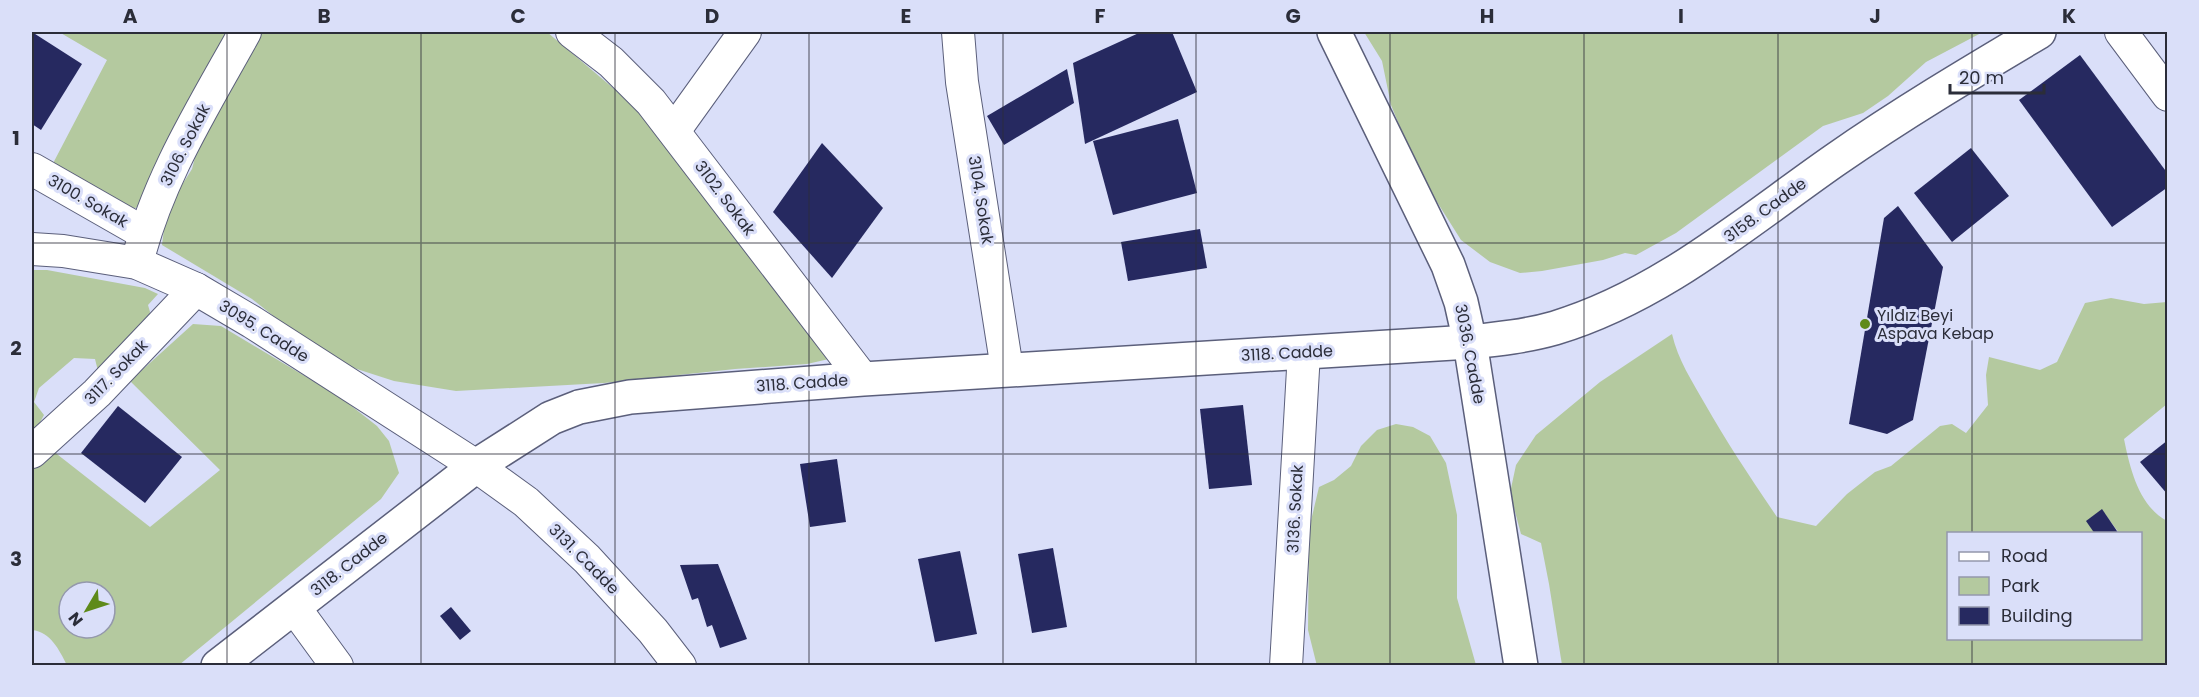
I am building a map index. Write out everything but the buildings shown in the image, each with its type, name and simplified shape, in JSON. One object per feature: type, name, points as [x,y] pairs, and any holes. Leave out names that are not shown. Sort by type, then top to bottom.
[{"type":"street","name":"3106. Sokak","points":[[137,263],[144,233],[175,160],[245,32]]},
{"type":"street","name":"3102. Sokak","points":[[572,32],[633,82],[674,131],[863,379]]},
{"type":"street","points":[[674,131],[745,32]]},
{"type":"street","name":"3104. Sokak","points":[[958,32],[962,82],[1008,369]]},
{"type":"street","name":"3036. Cadde","points":[[1335,32],[1440,247],[1461,302],[1470,342],[1521,666]]},
{"type":"street","name":"3158. Cadde","points":[[1470,342],[1511,338],[1556,327],[1591,315],[1654,284],[1748,224],[1873,134],[2039,32]]},
{"type":"street","points":[[2121,32],[2168,95]]},
{"type":"street","name":"3100. Sokak","points":[[32,169],[144,233]]},
{"type":"street","name":"3095. Cadde","points":[[32,249],[63,251],[137,263],[196,289],[252,322],[476,466]]},
{"type":"street","name":"3117. Sokak","points":[[32,452],[97,393],[196,289]]},
{"type":"street","name":"3118. Cadde","points":[[218,666],[476,466],[551,418],[605,400],[1008,369],[1470,342]]},
{"type":"street","name":"3136. Sokak","points":[[1286,666],[1304,352]]},
{"type":"street","name":"3131. Cadde","points":[[476,466],[526,502],[587,559],[653,630],[680,666]]},
{"type":"street","points":[[294,607],[337,666]]},
{"type":"green space","points":[[59,32],[228,32],[138,207],[129,210],[49,171],[107,60]]},
{"type":"green space","points":[[262,32],[547,32],[652,121],[829,359],[807,364],[604,383],[456,391],[394,381],[332,361],[314,343],[281,322],[252,299],[162,245],[173,199],[192,169],[200,138]]},
{"type":"green space","points":[[1364,32],[1983,32],[1926,62],[1888,96],[1863,113],[1823,126],[1676,233],[1636,255],[1625,253],[1603,260],[1520,273],[1490,262],[1461,240],[1432,194],[1407,144],[1391,105],[1382,61]]},
{"type":"green space","points":[[32,270],[47,270],[145,288],[158,294],[148,305],[150,312],[148,320],[98,371],[95,359],[74,358],[39,388],[34,402],[44,415],[32,434]]},
{"type":"green space","points":[[2111,298],[2144,304],[2167,302],[2167,404],[2124,439],[2137,486],[2149,506],[2167,521],[2167,665],[1562,665],[1541,543],[1521,534],[1510,493],[1516,465],[1536,435],[1600,382],[1672,334],[1682,362],[1695,387],[1777,517],[1816,526],[1847,494],[1875,472],[1891,466],[1940,426],[1952,424],[1966,433],[1988,405],[1986,375],[1989,357],[2040,370],[2057,362],[2085,303]]},
{"type":"green space","points":[[193,324],[221,326],[340,397],[377,426],[389,441],[399,473],[381,499],[179,665],[67,665],[49,638],[39,631],[32,630],[32,468],[53,451],[150,527],[220,470],[130,381]]},
{"type":"green space","points":[[1396,424],[1413,427],[1430,436],[1446,463],[1457,515],[1457,598],[1476,665],[1317,666],[1308,630],[1309,529],[1319,487],[1334,480],[1351,466],[1361,446],[1377,430]]},
{"type":"place","name":"Yıldız Beyi Aspava Kebap","points":[[1865,324]]}]
